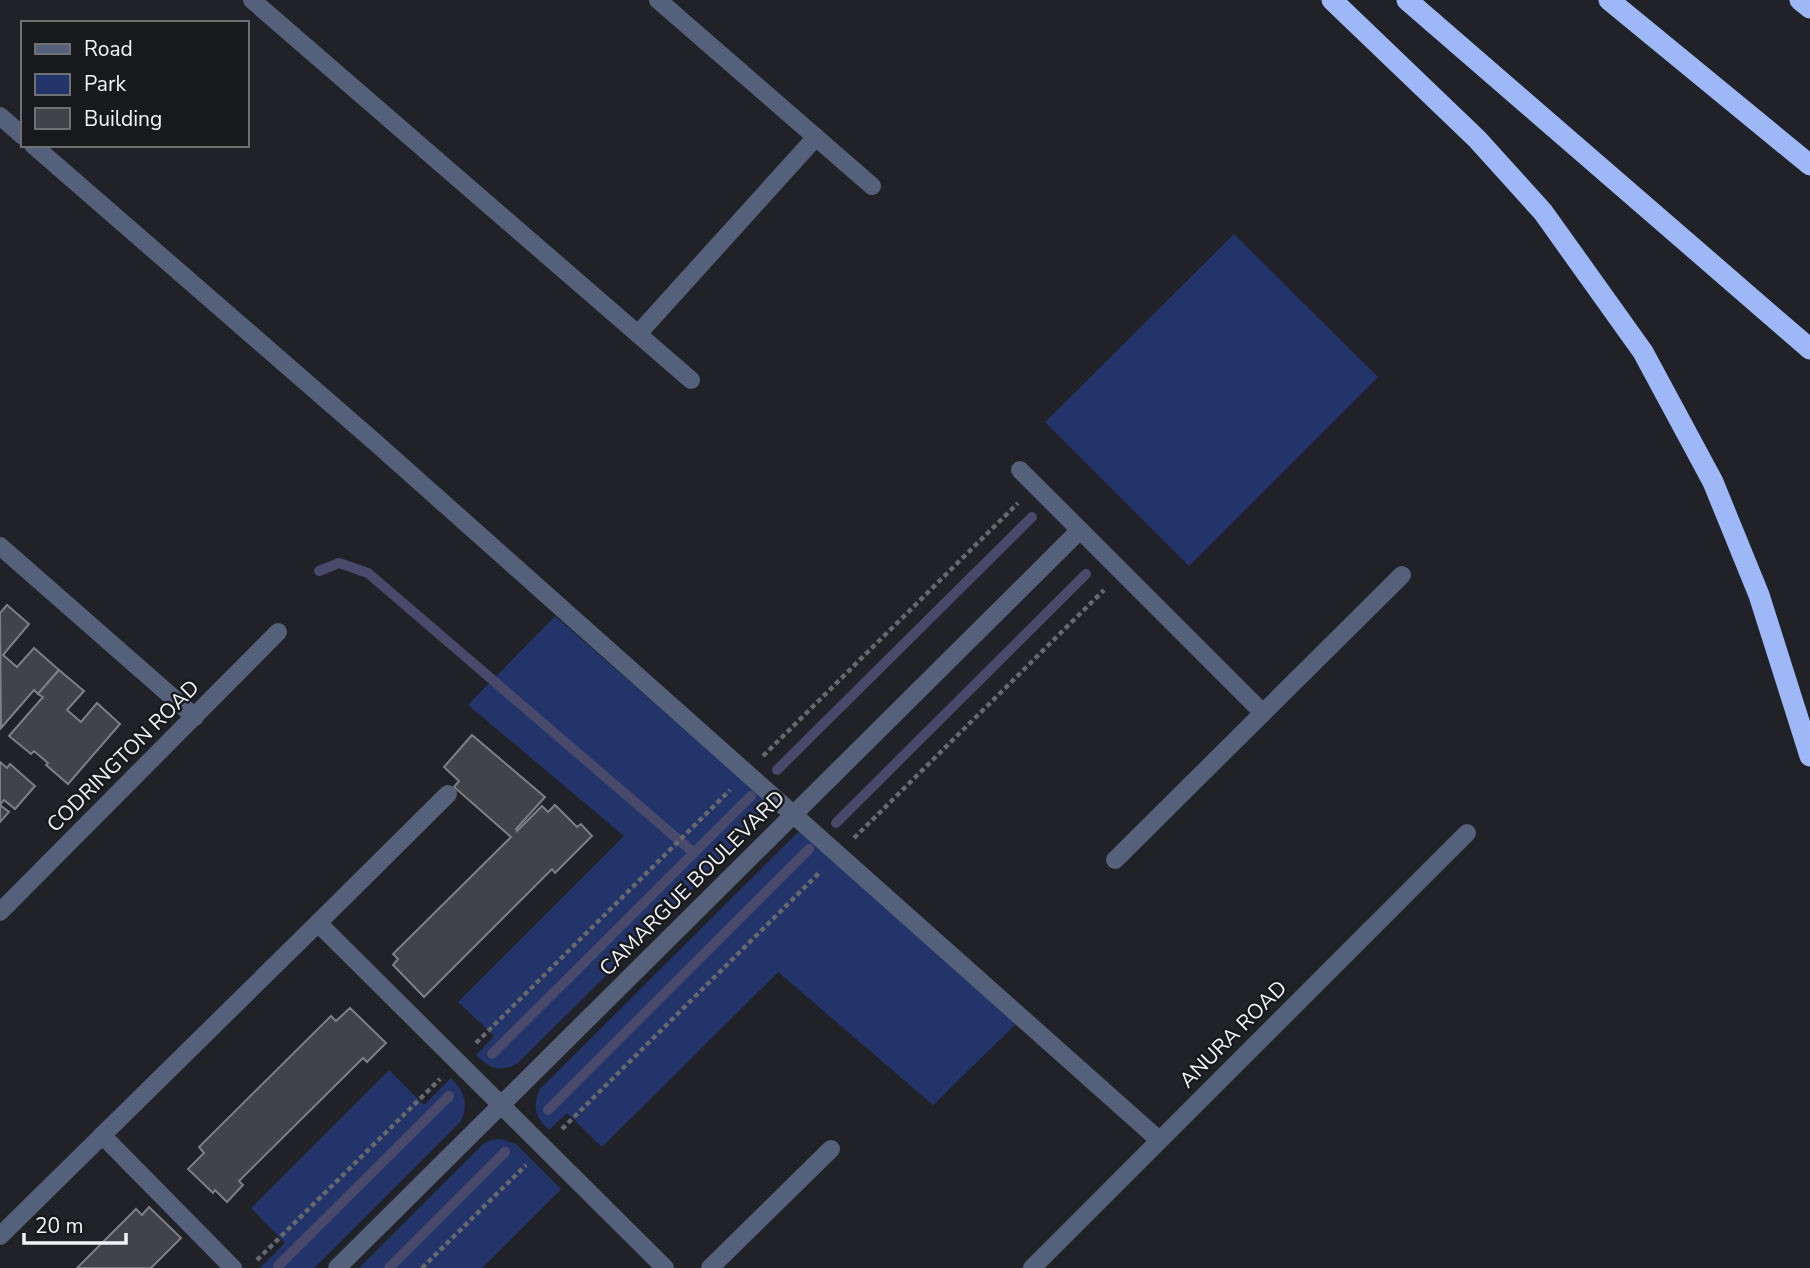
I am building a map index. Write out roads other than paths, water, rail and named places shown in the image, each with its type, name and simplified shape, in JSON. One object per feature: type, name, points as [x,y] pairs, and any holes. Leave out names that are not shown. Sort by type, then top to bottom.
[{"type":"highway","points":[[1332,0],[1477,139],[1543,212],[1643,352],[1713,482],[1759,595],[1810,756]]},
{"type":"highway","points":[[1407,0],[1810,349]]},
{"type":"highway","points":[[1609,0],[1810,165]]},
{"type":"highway","points":[[1800,0],[1810,8]]},
{"type":"street","points":[[252,0],[691,380]]},
{"type":"street","points":[[658,0],[872,186]]},
{"type":"street","points":[[0,116],[21,134]]},
{"type":"street","points":[[638,334],[816,137]]},
{"type":"street","points":[[35,147],[366,434],[1159,1140]]},
{"type":"street","points":[[1020,470],[1263,713]]},
{"type":"street","name":"CAMARGUE BOULEVARD","points":[[337,1268],[1080,530]]},
{"type":"street","points":[[0,546],[195,717]]},
{"type":"street","points":[[1115,860],[1402,575]]},
{"type":"street","name":"CODRINGTON ROAD","points":[[0,912],[278,632]]},
{"type":"street","points":[[0,1236],[448,794]]},
{"type":"street","name":"ANURA ROAD","points":[[1032,1268],[1467,834]]},
{"type":"street","points":[[318,923],[664,1268]]},
{"type":"street","points":[[102,1135],[233,1268]]},
{"type":"street","points":[[709,1268],[831,1149]]},
{"type":"waterway","points":[[777,770],[1032,517]]},
{"type":"waterway","points":[[319,571],[339,563],[368,573],[694,853]]},
{"type":"waterway","points":[[836,823],[1086,574]]},
{"type":"waterway","points":[[492,1054],[751,796]]},
{"type":"waterway","points":[[548,1110],[809,849]]},
{"type":"waterway","points":[[278,1266],[449,1096]]},
{"type":"waterway","points":[[389,1268],[505,1152]]}]
